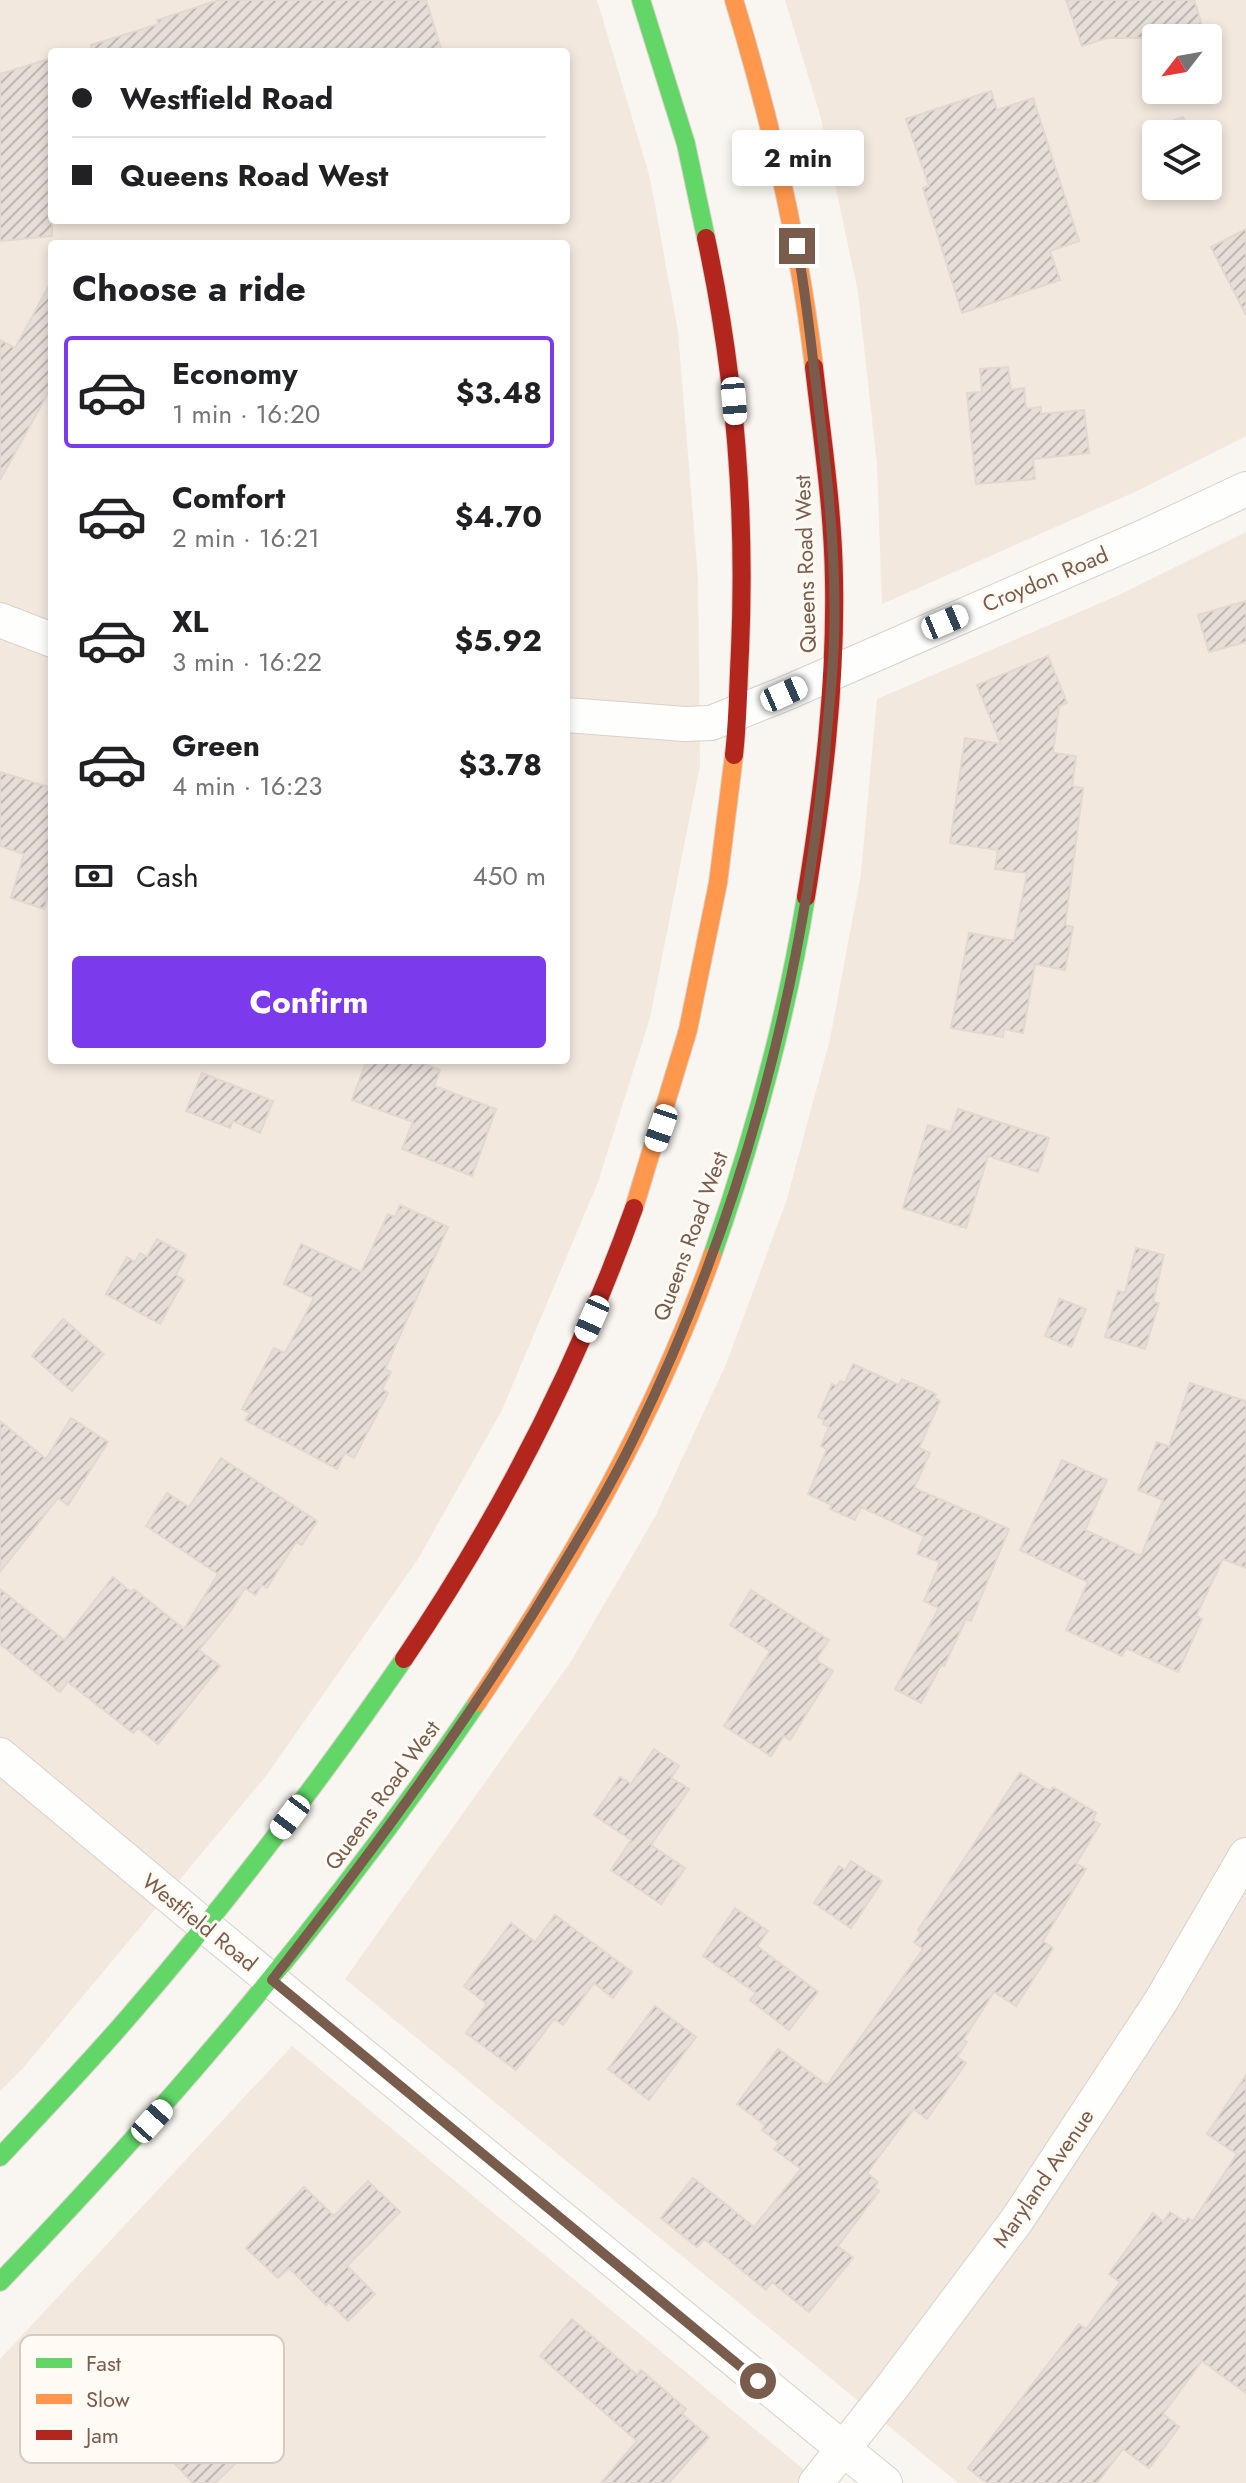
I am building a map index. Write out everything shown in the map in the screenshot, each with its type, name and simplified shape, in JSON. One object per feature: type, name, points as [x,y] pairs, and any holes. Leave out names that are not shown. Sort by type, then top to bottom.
[{"type":"street","points":[[0,2157],[126,2021],[205,1926],[316,1783],[437,1605],[528,1452],[590,1324],[627,1231],[665,1117],[700,985],[728,826],[744,632],[744,565],[733,390],[715,276],[687,154],[641,0]]},
{"type":"street","name":"Queens Road West","points":[[0,2282],[136,2140],[272,1980],[367,1859],[492,1681],[616,1473],[669,1363],[717,1245],[782,1022],[815,842],[832,672],[833,553],[807,303],[773,133],[734,0]]},
{"type":"street","name":"Croydon Road","points":[[570,715],[701,724],[738,713],[1246,489]]},
{"type":"street","points":[[0,620],[48,638]]},
{"type":"street","name":"Westfield Road","points":[[0,1755],[885,2483]]},
{"type":"street","name":"Maryland Avenue","points":[[816,2483],[1017,2220],[1161,2001],[1246,1855]]},
{"type":"shaded area","points":[[0,0],[597,0],[650,178],[678,332],[698,578],[700,765],[650,1018],[598,1182],[502,1410],[418,1559],[266,1776],[24,2067],[0,2091]]},
{"type":"shaded area","points":[[785,0],[1246,0],[1246,436],[1137,491],[882,604],[877,465],[858,292],[821,118]]},
{"type":"shaded area","points":[[1246,532],[1246,2483],[958,2483],[345,1979],[570,1663],[655,1517],[727,1362],[786,1202],[830,1039],[861,874],[877,699],[1119,595]]},
{"type":"shaded area","points":[[292,2046],[820,2483],[0,2483],[0,2359],[20,2338],[20,2463],[284,2463],[284,2335],[22,2335]]},
{"type":"building","points":[[219,0],[426,0],[441,48],[91,48],[91,45],[159,24],[157,20]]},
{"type":"building","points":[[1066,0],[1194,0],[1202,24],[1142,24],[1142,38],[1107,38],[1082,46]]},
{"type":"building","points":[[48,59],[48,224],[52,224],[52,236],[0,241],[0,74]]},
{"type":"building","points":[[991,91],[997,110],[1033,98],[1079,241],[1050,251],[1060,280],[962,313],[923,188],[929,186],[906,119]]},
{"type":"building","points":[[1246,229],[1246,315],[1211,247]]},
{"type":"building","points":[[48,287],[48,393],[0,480],[0,340],[15,348]]},
{"type":"building","points":[[1008,367],[1011,390],[1024,388],[1026,409],[1041,407],[1041,414],[1084,410],[1089,453],[1033,459],[1035,479],[976,484],[967,393],[982,392],[980,369]]},
{"type":"building","points":[[1246,601],[1246,642],[1209,652],[1198,615]]},
{"type":"building","points":[[1048,656],[1067,703],[1059,706],[1053,753],[1076,756],[1072,786],[1083,788],[1065,925],[1073,927],[1065,970],[1035,964],[1023,1033],[1004,1029],[1003,1037],[951,1028],[969,933],[1014,941],[1027,873],[995,869],[998,850],[950,843],[965,738],[1001,744],[977,685]]},
{"type":"building","points":[[0,772],[48,787],[48,896],[44,909],[11,898],[24,854],[0,846]]},
{"type":"building","points":[[366,1064],[425,1064],[440,1070],[434,1086],[496,1109],[472,1176],[402,1149],[413,1122],[352,1100]]},
{"type":"building","points":[[202,1073],[273,1101],[260,1133],[233,1121],[230,1128],[186,1111]]},
{"type":"building","points":[[958,1109],[1049,1138],[1038,1172],[988,1156],[966,1228],[903,1208],[928,1125],[951,1132]]},
{"type":"building","points":[[400,1205],[448,1227],[385,1369],[391,1372],[382,1389],[388,1393],[354,1458],[345,1453],[337,1469],[245,1420],[250,1413],[242,1409],[274,1348],[285,1353],[314,1298],[284,1284],[301,1244],[361,1272],[388,1214],[395,1217]]},
{"type":"building","points":[[157,1239],[186,1255],[176,1275],[184,1280],[160,1324],[106,1294],[127,1257],[135,1262],[140,1253],[147,1257]]},
{"type":"building","points":[[1136,1248],[1164,1255],[1153,1302],[1159,1303],[1145,1349],[1105,1337],[1118,1291],[1125,1293]]},
{"type":"building","points":[[1060,1299],[1086,1309],[1071,1347],[1045,1336]]},
{"type":"building","points":[[63,1319],[104,1354],[72,1391],[32,1356]]},
{"type":"building","points":[[853,1364],[899,1385],[902,1379],[936,1394],[934,1398],[940,1401],[919,1448],[930,1453],[914,1488],[1009,1529],[971,1621],[966,1619],[944,1666],[941,1665],[921,1703],[895,1689],[939,1608],[924,1601],[940,1562],[917,1554],[924,1536],[861,1507],[855,1520],[830,1509],[832,1505],[808,1494],[827,1449],[821,1446],[829,1427],[818,1417],[832,1384],[845,1383]]},
{"type":"building","points":[[1190,1383],[1246,1401],[1246,1568],[1223,1559],[1196,1616],[1202,1619],[1178,1672],[1126,1648],[1122,1656],[1066,1630],[1088,1582],[1020,1550],[1062,1460],[1107,1480],[1085,1530],[1141,1556],[1163,1500],[1138,1490],[1157,1442],[1169,1447]]},
{"type":"building","points":[[71,1418],[108,1442],[68,1505],[58,1498],[0,1572],[0,1421],[46,1459]]},
{"type":"building","points":[[221,1458],[317,1521],[302,1545],[296,1542],[267,1588],[262,1585],[255,1595],[245,1588],[199,1650],[220,1666],[158,1744],[138,1728],[133,1733],[68,1682],[60,1692],[0,1644],[0,1589],[64,1640],[113,1577],[131,1592],[134,1589],[184,1629],[218,1574],[146,1526],[167,1493],[189,1507]]},
{"type":"building","points":[[751,1590],[829,1640],[816,1660],[833,1671],[790,1740],[784,1736],[771,1756],[724,1726],[770,1651],[730,1625]]},
{"type":"building","points":[[654,1749],[679,1766],[671,1778],[689,1789],[651,1845],[685,1868],[661,1904],[611,1870],[631,1840],[594,1815],[620,1777],[631,1784]]},
{"type":"building","points":[[1020,1773],[1050,1791],[1053,1787],[1096,1813],[1093,1820],[1100,1824],[1076,1864],[1086,1869],[1043,1941],[1053,1948],[1016,2006],[994,1992],[963,2040],[967,2042],[957,2057],[966,2063],[927,2119],[914,2109],[867,2173],[878,2182],[874,2188],[879,2191],[838,2246],[853,2258],[809,2312],[772,2282],[766,2290],[704,2239],[697,2247],[661,2218],[693,2178],[754,2227],[801,2169],[774,2149],[779,2143],[762,2130],[765,2125],[737,2104],[778,2049],[827,2085],[923,1949],[914,1942],[921,1932],[918,1930]]},
{"type":"building","points":[[851,1861],[882,1881],[851,1928],[814,1903],[839,1866],[845,1870]]},
{"type":"building","points":[[735,1908],[768,1931],[757,1946],[818,1992],[789,2030],[750,2000],[756,1993],[703,1956]]},
{"type":"building","points":[[555,1915],[632,1972],[613,1998],[594,1983],[563,2025],[554,2019],[516,2070],[466,2033],[487,2004],[464,1986],[511,1923],[535,1942]]},
{"type":"building","points":[[655,2006],[696,2037],[649,2100],[608,2069]]},
{"type":"building","points":[[1246,2075],[1246,2393],[1202,2361],[1163,2414],[1179,2427],[1149,2468],[1123,2449],[1097,2483],[987,2483],[968,2468],[1079,2324],[1086,2329],[1120,2282],[1109,2274],[1153,2213],[1163,2222],[1170,2212],[1185,2222],[1188,2218],[1193,2221],[1237,2154],[1207,2134]]},
{"type":"building","points":[[368,2181],[400,2212],[347,2266],[375,2294],[348,2321],[329,2302],[326,2305],[289,2268],[278,2278],[246,2248],[304,2187],[334,2216]]},
{"type":"building","points":[[572,2319],[637,2375],[641,2370],[686,2409],[682,2414],[709,2437],[669,2483],[601,2483],[637,2441],[540,2356]]},
{"type":"building","points":[[174,2463],[236,2463],[215,2483],[193,2483]]},
{"type":"traffic: fast","points":[[641,0],[686,144],[706,238]]},
{"type":"traffic: fast","points":[[712,1256],[767,1078],[789,988],[806,897]]},
{"type":"traffic: fast","points":[[0,2157],[115,2032],[203,1928],[306,1796],[404,1659]]},
{"type":"traffic: fast","points":[[0,2282],[129,2144],[251,2003],[367,1856],[477,1703]]},
{"type":"traffic: slow","points":[[734,0],[782,182],[814,367]]},
{"type":"traffic: slow","points":[[634,1208],[688,1030],[718,883],[734,755]]},
{"type":"traffic: slow","points":[[477,1703],[546,1596],[609,1487],[665,1373],[712,1256]]},
{"type":"traffic: jam","points":[[706,238],[731,392],[740,495],[741,599],[734,755]]},
{"type":"traffic: jam","points":[[806,897],[827,739],[834,620],[832,526],[814,367]]},
{"type":"traffic: jam","points":[[404,1659],[472,1552],[533,1441],[587,1326],[634,1208]]},
{"type":"route","points":[[758,2381],[272,1980],[367,1859],[454,1738],[517,1642],[631,1444],[717,1245],[768,1078],[795,965],[815,842],[834,641],[833,553],[822,430],[797,246]]}]
